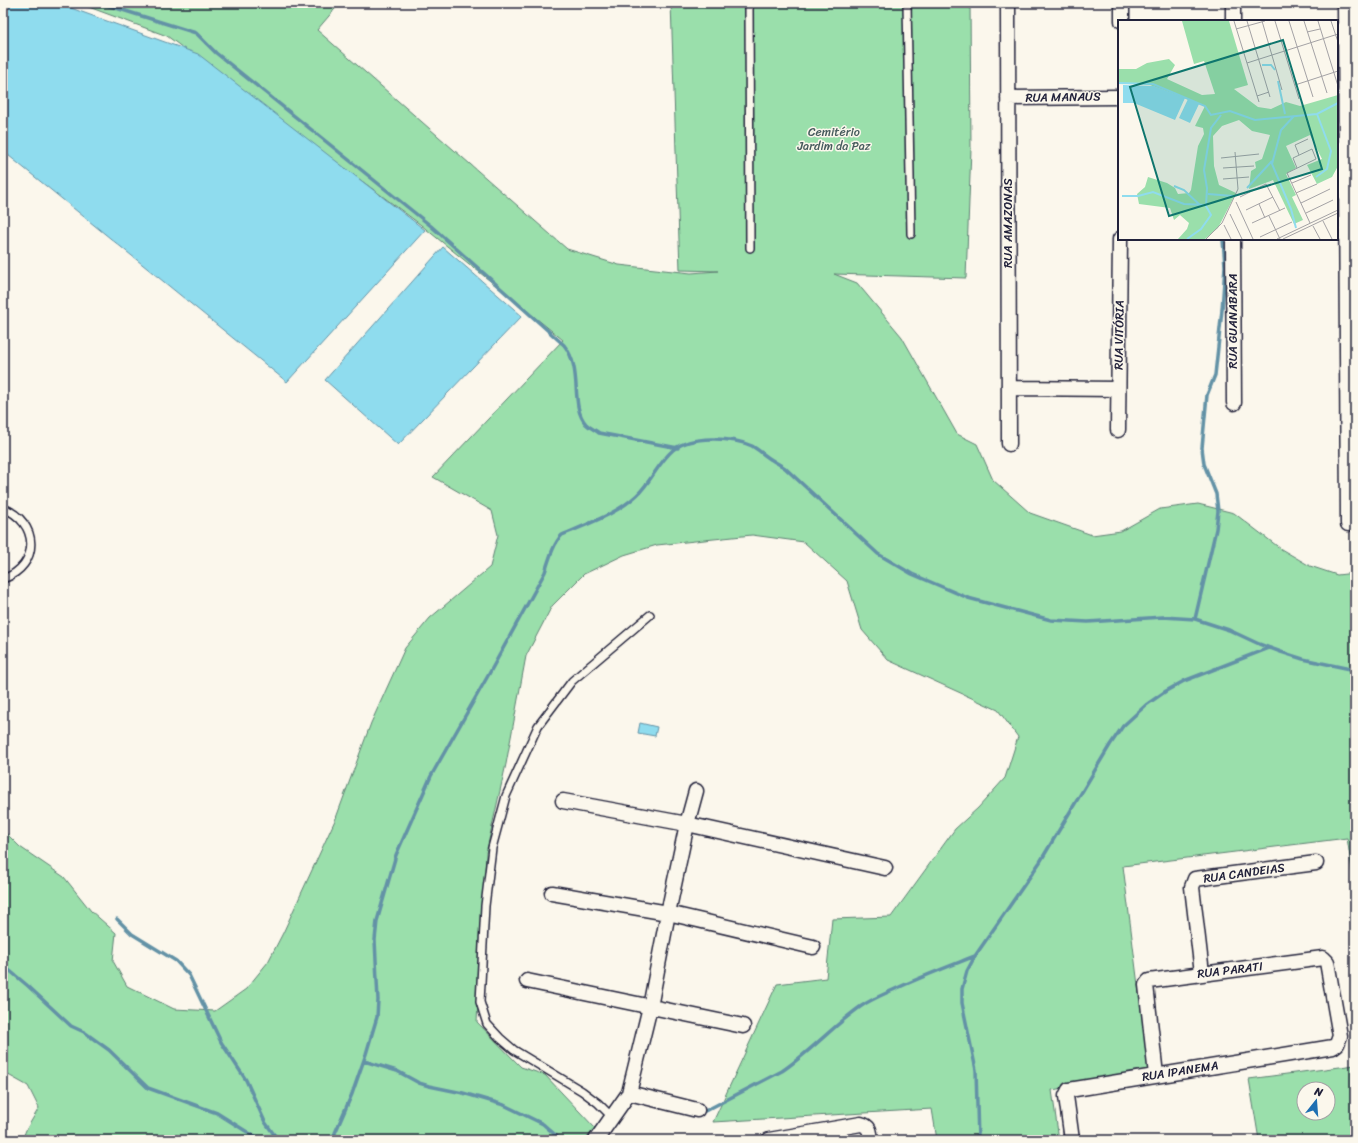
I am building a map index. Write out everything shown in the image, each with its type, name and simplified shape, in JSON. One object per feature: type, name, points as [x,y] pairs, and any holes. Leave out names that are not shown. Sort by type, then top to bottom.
[{"type":"street","name":"RUA AMAZONAS","points":[[1008,3],[1009,444]]},
{"type":"street","points":[[1122,3],[1122,20]]},
{"type":"street","points":[[1233,3],[1233,20]]},
{"type":"street","points":[[1345,3],[1351,394],[1348,524]]},
{"type":"street","name":"RUA MANAUS","points":[[1008,98],[1118,97]]},
{"type":"street","name":"RUA VITÓRIA","points":[[1118,430],[1120,240]]},
{"type":"street","name":"RUA GUANABARA","points":[[1232,240],[1234,403]]},
{"type":"street","points":[[1009,388],[1118,389]]},
{"type":"street","points":[[596,1140],[629,1093],[650,1007],[668,913],[687,824],[696,791]]},
{"type":"street","points":[[564,801],[687,824],[885,868]]},
{"type":"street","name":"RUA CANDEIAS","points":[[1202,974],[1192,887],[1195,879],[1316,863]]},
{"type":"street","points":[[552,893],[668,913],[813,947]]},
{"type":"street","name":"RUA PARATI","points":[[1156,1075],[1147,982],[1149,981],[1323,958],[1327,962],[1340,1036],[1339,1040]]},
{"type":"street","points":[[527,981],[743,1026]]},
{"type":"street","name":"RUA IPANEMA","points":[[1072,1140],[1066,1096],[1069,1090],[1333,1047],[1339,1040]]},
{"type":"street","points":[[629,1093],[697,1110]]},
{"type":"street","points":[[768,1140],[860,1124],[869,1128],[872,1140]]},
{"type":"lane","points":[[749,3],[750,248]]},
{"type":"lane","points":[[907,3],[911,234]]},
{"type":"lane","points":[[3,508],[13,512],[21,519],[27,528],[30,539],[30,550],[27,560],[20,569],[11,576],[3,579]]},
{"type":"lane","points":[[612,1117],[598,1103],[582,1091],[514,1050],[487,1024],[480,1002],[485,906],[492,848],[506,796],[538,726],[572,681],[650,615]]},
{"type":"green space","name":"Cemitério Jardim da Paz","points":[[78,3],[340,3],[317,30],[567,249],[619,265],[691,273],[718,271],[680,270],[671,3],[970,3],[971,149],[966,278],[834,274],[857,283],[902,337],[957,434],[977,444],[993,480],[1030,513],[1092,535],[1121,531],[1160,509],[1198,504],[1234,513],[1281,549],[1310,566],[1337,575],[1355,573],[1355,889],[1347,838],[1123,866],[1149,1073],[1052,1090],[1059,1140],[937,1140],[932,1109],[713,1122],[777,984],[826,978],[832,919],[891,917],[955,829],[978,808],[1005,778],[1018,737],[998,710],[888,660],[862,630],[847,581],[804,542],[752,535],[657,545],[624,555],[584,574],[552,606],[526,656],[506,764],[486,853],[477,1022],[521,1067],[545,1075],[595,1128],[585,1140],[22,1140],[39,1108],[28,1086],[3,1072],[3,830],[20,847],[64,877],[91,911],[116,933],[113,961],[127,986],[174,1009],[215,1011],[246,989],[268,962],[283,933],[336,818],[371,723],[405,648],[430,618],[490,567],[498,535],[492,511],[433,477],[563,340],[421,225],[167,36]]},
{"type":"green space","points":[[1355,1065],[1355,1140],[1259,1140],[1249,1079]]},
{"type":"water","points":[[3,3],[57,3],[198,54],[425,230],[287,382],[3,151]]},
{"type":"water","points":[[443,247],[522,316],[398,445],[325,380]]},
{"type":"water","points":[[640,723],[657,727],[655,736],[638,733]]},
{"type":"waterway","points":[[100,3],[196,33],[216,53],[431,226],[564,345],[570,355],[573,365],[578,407],[581,416],[589,427],[599,433],[678,448]]},
{"type":"waterway","points":[[1195,619],[1216,529],[1218,511],[1216,494],[1204,464],[1202,448],[1207,395],[1215,375],[1222,310],[1225,266],[1223,240]]},
{"type":"waterway","points":[[332,1140],[352,1094],[377,1017],[378,1000],[375,940],[377,921],[396,855],[431,776],[545,572],[556,543],[562,535],[601,518],[629,502],[642,490],[668,455],[681,445],[701,440],[723,439],[752,446],[785,468],[878,554],[912,574],[968,598],[1051,620],[1088,622],[1163,617],[1195,619],[1229,630],[1259,644],[1281,652],[1303,659],[1355,670]]},
{"type":"waterway","points":[[978,1140],[976,1070],[962,1003],[962,989],[967,971],[975,956],[1040,862],[1123,726],[1146,705],[1184,681],[1269,648]]},
{"type":"waterway","points":[[117,919],[132,934],[176,961],[189,975],[221,1042],[246,1080],[265,1122],[278,1140]]},
{"type":"waterway","points":[[703,1112],[782,1071],[868,1002],[913,981],[975,956]]},
{"type":"waterway","points":[[3,965],[71,1026],[84,1032],[109,1050],[148,1088],[217,1113],[260,1140]]},
{"type":"waterway","points":[[364,1061],[397,1071],[419,1083],[463,1093],[504,1105],[543,1124],[561,1140]]}]
